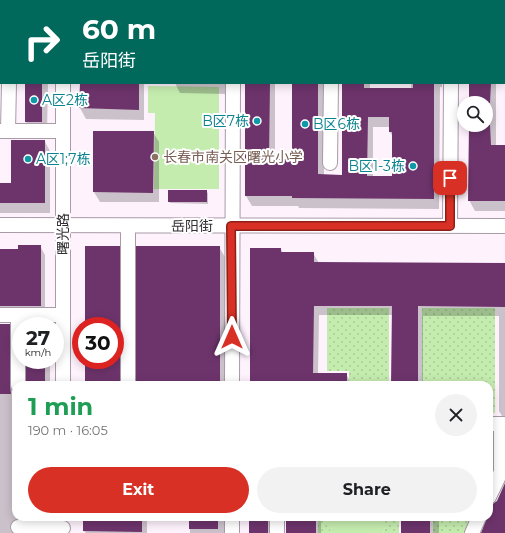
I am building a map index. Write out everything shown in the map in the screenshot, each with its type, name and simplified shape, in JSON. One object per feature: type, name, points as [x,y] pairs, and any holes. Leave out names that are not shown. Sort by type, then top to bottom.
[{"type":"street","points":[[9,84],[4,131],[63,131]]},
{"type":"street","name":"曙光路","points":[[63,84],[63,381]]},
{"type":"street","points":[[232,84],[232,381]]},
{"type":"street","points":[[330,163],[331,84]]},
{"type":"street","points":[[450,226],[451,84]]},
{"type":"street","name":"岳阳街","points":[[0,226],[505,226]]},
{"type":"street","points":[[128,226],[128,381]]},
{"type":"street","points":[[0,315],[63,315]]},
{"type":"street","points":[[18,315],[18,381]]},
{"type":"street","points":[[493,489],[501,472],[498,424]]},
{"type":"street","points":[[232,521],[232,533]]},
{"type":"street","points":[[277,521],[277,533]]},
{"type":"street","points":[[472,533],[477,521]]},
{"type":"street","points":[[18,526],[63,526]]},
{"type":"green space","points":[[148,86],[219,87],[219,189],[154,189],[155,113],[148,113]]},
{"type":"green space","points":[[327,308],[389,308],[389,381],[349,381],[349,371],[327,371]]},
{"type":"green space","points":[[422,308],[495,308],[495,413],[493,413],[493,381],[422,381]]},
{"type":"green space","points":[[318,521],[329,521],[329,527],[332,533],[318,533]]},
{"type":"green space","points":[[329,521],[385,521],[383,533],[332,533],[329,527]]},
{"type":"green space","points":[[385,521],[399,521],[399,533],[383,533]]},
{"type":"green space","points":[[433,521],[472,521],[466,533],[433,533]]},
{"type":"building","name":"A区2栋","points":[[25,84],[42,84],[42,122],[25,122]]},
{"type":"building","points":[[80,84],[139,84],[139,110],[79,108]]},
{"type":"building","points":[[245,84],[270,84],[269,159],[292,159],[292,84],[318,84],[318,174],[342,175],[342,84],[364,84],[364,88],[413,88],[413,84],[434,84],[434,199],[292,198],[292,196],[245,196]],"holes":[[[368,117],[389,117],[389,132],[392,132],[392,176],[367,176]]]},
{"type":"building","points":[[469,84],[491,84],[490,96],[469,96]]},
{"type":"building","points":[[93,131],[154,131],[153,193],[93,192]]},
{"type":"building","points":[[469,132],[490,132],[491,145],[505,145],[505,201],[468,201]]},
{"type":"building","name":"A区1;7栋","points":[[11,140],[45,140],[45,203],[0,203],[0,183],[11,183]]},
{"type":"building","points":[[168,190],[207,190],[207,202],[168,202]]},
{"type":"building","points":[[18,245],[41,245],[41,306],[0,306],[0,249],[18,249]]},
{"type":"building","points":[[85,246],[120,246],[120,317],[85,317]]},
{"type":"building","points":[[136,246],[220,246],[220,381],[136,381]]},
{"type":"building","points":[[250,248],[281,248],[281,252],[314,252],[314,262],[505,263],[505,307],[418,306],[418,381],[391,381],[392,306],[314,306],[313,373],[347,373],[347,381],[250,381]]},
{"type":"building","points":[[0,324],[10,324],[11,394],[0,394]]},
{"type":"building","points":[[26,369],[45,369],[45,381],[26,381]]},
{"type":"building","points":[[85,369],[120,369],[120,381],[85,381]]},
{"type":"building","points":[[505,483],[505,533],[481,533],[486,521],[493,521],[493,504],[497,501]]},
{"type":"building","points":[[83,521],[142,521],[142,532],[83,531]]},
{"type":"building","points":[[189,521],[218,521],[218,529],[189,529]]},
{"type":"building","points":[[249,521],[268,521],[268,533],[249,533]]},
{"type":"building","points":[[286,521],[316,521],[316,533],[286,533]]},
{"type":"building","points":[[401,521],[430,521],[430,533],[401,533]]},
{"type":"place","name":"A区2栋","points":[[34,100]]},
{"type":"place","name":"B区7栋","points":[[257,121]]},
{"type":"place","name":"B区6栋","points":[[305,124]]},
{"type":"place","name":"长春市南关区曙光小学","points":[[155,157]]},
{"type":"place","name":"A区1;7栋","points":[[28,159]]},
{"type":"place","name":"B区1-3栋","points":[[413,166]]},
{"type":"route","points":[[232,337],[231,226],[450,226],[450,178]]}]
